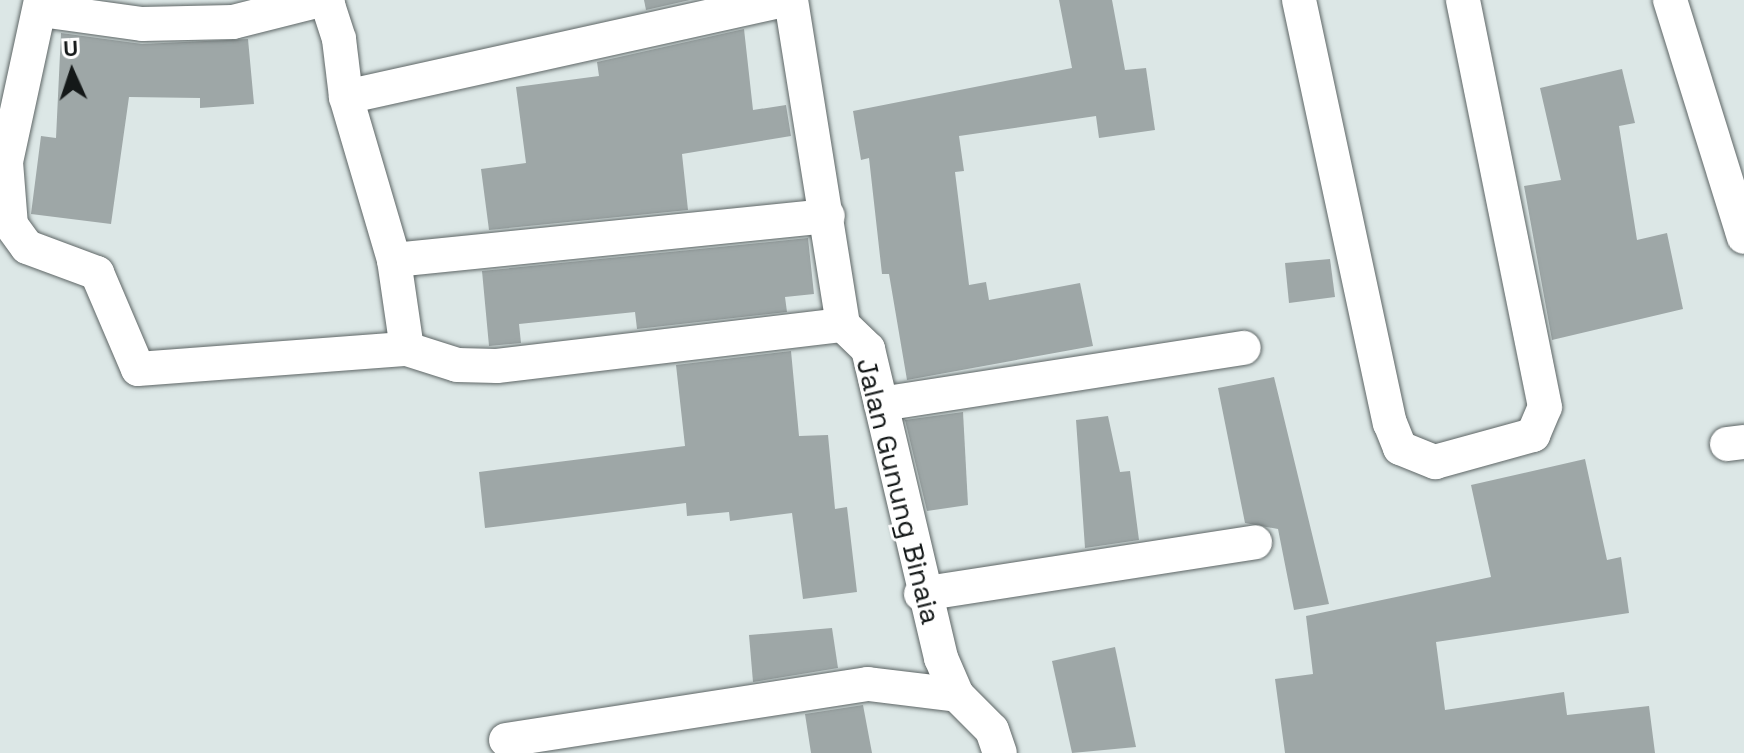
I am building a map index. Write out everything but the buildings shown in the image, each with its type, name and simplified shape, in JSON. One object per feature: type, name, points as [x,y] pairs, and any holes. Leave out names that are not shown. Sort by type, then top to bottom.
[{"type":"street","points":[[346,97],[782,0]]},
{"type":"street","name":"Jalan Gunung Binaia","points":[[791,0],[828,216],[843,325],[868,349],[921,594],[941,658],[957,695]]},
{"type":"street","points":[[1299,0],[1390,423],[1400,448],[1435,462],[1533,435],[1545,407],[1463,0]]},
{"type":"street","points":[[1670,0],[1744,237]]},
{"type":"street","points":[[407,349],[394,260],[346,97],[339,39],[328,5],[316,1],[233,22],[142,24],[41,5],[6,162],[11,225],[27,247],[97,273],[138,369],[407,349],[457,365],[497,366],[843,325]]},
{"type":"street","points":[[394,260],[828,216]]},
{"type":"street","points":[[881,404],[1244,348]]},
{"type":"street","points":[[921,594],[1255,542]]},
{"type":"street","points":[[506,740],[868,684],[957,695],[992,730],[1000,753]]}]
